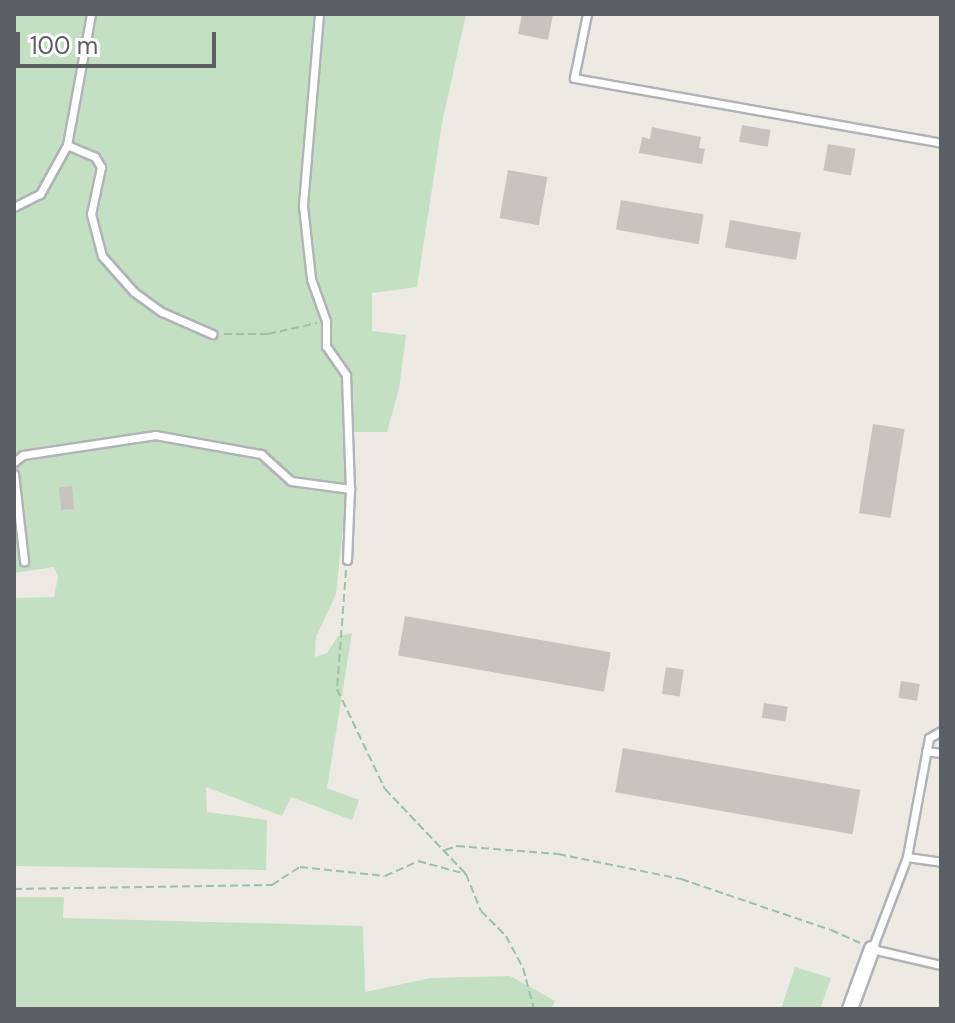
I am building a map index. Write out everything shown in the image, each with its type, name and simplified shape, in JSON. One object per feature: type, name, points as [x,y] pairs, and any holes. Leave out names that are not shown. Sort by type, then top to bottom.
[{"type":"street","points":[[850,1009],[872,949]]},
{"type":"lane","points":[[14,207],[40,194],[67,145],[91,14]]},
{"type":"lane","points":[[319,14],[303,206],[311,279],[326,321],[326,346],[346,375],[350,489],[347,560]]},
{"type":"lane","points":[[587,14],[574,78],[941,143]]},
{"type":"lane","points":[[67,145],[95,157],[101,167],[91,214],[102,256],[143,299],[162,312],[212,334]]},
{"type":"lane","points":[[14,462],[23,455],[155,435],[261,454],[291,481],[350,489]]},
{"type":"lane","points":[[14,474],[24,561]]},
{"type":"lane","points":[[941,731],[929,738],[907,857],[872,949],[941,965]]},
{"type":"lane","points":[[926,751],[941,753]]},
{"type":"lane","points":[[907,857],[941,862]]},
{"type":"path","points":[[212,334],[268,334],[326,321]]},
{"type":"path","points":[[347,560],[337,689],[385,789],[466,874],[481,911],[506,936],[523,968],[534,1009]]},
{"type":"path","points":[[444,850],[457,846],[558,854],[681,879],[831,930],[872,949]]},
{"type":"path","points":[[14,889],[272,885],[300,867],[385,876],[418,861],[466,874]]},
{"type":"green space","points":[[14,14],[466,14],[442,123],[417,287],[372,293],[372,331],[406,335],[399,389],[387,432],[353,432],[336,594],[316,637],[315,657],[327,653],[338,636],[352,633],[327,788],[359,800],[352,820],[291,797],[282,816],[206,787],[207,812],[267,820],[266,870],[14,866],[14,598],[54,597],[58,577],[54,567],[14,573]]},
{"type":"green space","points":[[14,897],[64,897],[63,918],[363,926],[365,992],[431,978],[510,976],[555,1001],[551,1009],[14,1009]]},
{"type":"green space","points":[[795,967],[831,978],[820,1009],[781,1009]]},
{"type":"building","points":[[522,14],[553,14],[548,40],[518,34]]},
{"type":"building","points":[[742,125],[771,130],[768,147],[739,142]]},
{"type":"building","points":[[652,127],[701,137],[699,148],[705,149],[702,164],[639,153],[642,137],[650,139]]},
{"type":"building","points":[[828,144],[856,149],[851,175],[823,171]]},
{"type":"building","points":[[508,170],[547,177],[539,225],[499,218]]},
{"type":"building","points":[[621,200],[704,215],[699,244],[616,230]]},
{"type":"building","points":[[730,220],[801,233],[796,260],[725,248]]},
{"type":"building","points":[[873,424],[905,429],[891,518],[859,513]]},
{"type":"building","points":[[72,486],[74,509],[61,510],[59,487]]},
{"type":"building","points":[[405,616],[611,652],[604,692],[398,655]]},
{"type":"building","points":[[666,667],[684,670],[680,696],[662,694]]},
{"type":"building","points":[[901,681],[920,684],[917,701],[898,698]]},
{"type":"building","points":[[764,703],[788,707],[785,722],[762,718]]},
{"type":"building","points":[[623,748],[860,790],[853,834],[615,792]]}]
